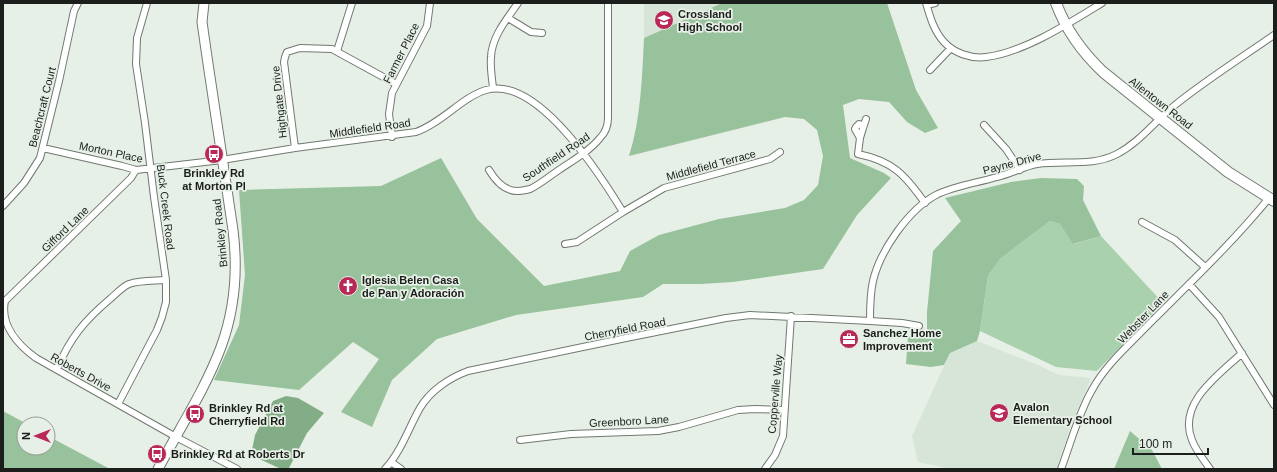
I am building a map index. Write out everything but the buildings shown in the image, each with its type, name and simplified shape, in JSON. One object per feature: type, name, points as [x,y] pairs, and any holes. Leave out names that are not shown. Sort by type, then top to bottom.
[{"type":"main road","name":"Brinkley Road","points":[[158,469],[218,355],[226,332],[232,306],[236,268],[235,246],[202,22],[204,3]]},
{"type":"main road","name":"Allentown Road","points":[[1056,3],[1065,25],[1081,48],[1100,69],[1228,172],[1271,199]]},
{"type":"street","name":"Beachcraft Court","points":[[3,206],[30,176],[40,158],[74,11],[78,3]]},
{"type":"street","name":"Buck Creek Road","points":[[118,404],[157,330],[166,302],[166,280],[136,58],[137,38],[146,3]]},
{"type":"street","points":[[337,51],[352,3]]},
{"type":"street","name":"Farmer Place","points":[[392,137],[390,108],[392,93],[427,26],[430,3]]},
{"type":"street","points":[[518,3],[499,32],[492,47],[491,64],[493,88],[516,93],[529,100],[565,130],[583,153],[623,212]]},
{"type":"street","name":"Southfield Road","points":[[489,170],[499,183],[509,189],[518,191],[527,190],[583,153],[600,138],[605,131],[608,121],[608,3]]},
{"type":"street","points":[[935,3],[927,4],[937,33],[943,42],[951,48],[966,55],[986,57],[1022,46],[1065,25],[1102,3]]},
{"type":"street","points":[[508,18],[530,32],[542,33]]},
{"type":"street","name":"Payne Drive","points":[[870,321],[872,285],[880,261],[903,226],[925,203],[936,195],[948,190],[1020,170],[1036,164],[1056,162],[1088,162],[1108,158],[1125,150],[1189,94],[1274,36]]},
{"type":"street","name":"Highgate Drive","points":[[295,148],[284,61],[286,54],[291,50],[300,48],[328,48],[337,51],[396,84]]},
{"type":"street","points":[[930,70],[951,48]]},
{"type":"street","name":"Middlefield Road","points":[[222,160],[295,148],[410,134],[428,128],[474,95],[493,88]]},
{"type":"street","points":[[866,119],[863,128],[862,125],[859,124],[856,127],[860,138],[858,154],[881,161],[898,170],[925,203]]},
{"type":"street","points":[[984,125],[1009,154],[1020,170]]},
{"type":"street","name":"Morton Place","points":[[43,148],[136,170],[222,160]]},
{"type":"street","name":"Middlefield Terrace","points":[[565,244],[577,242],[623,212],[664,188],[770,159],[780,152]]},
{"type":"street","name":"Gifford Lane","points":[[5,301],[131,178],[136,170]]},
{"type":"street","name":"Webster Lane","points":[[1061,469],[1084,406],[1091,390],[1098,380],[1117,358],[1271,199]]},
{"type":"street","points":[[1142,222],[1175,240],[1205,268]]},
{"type":"street","points":[[56,369],[65,349],[80,328],[122,288],[135,283],[166,280]]},
{"type":"street","points":[[1189,284],[1220,317],[1274,405]]},
{"type":"street","name":"Roberts Drive","points":[[5,301],[4,305],[6,319],[9,329],[21,346],[36,358],[176,436]]},
{"type":"street","name":"Cherryfield Road","points":[[385,469],[391,462],[425,401],[447,382],[468,371],[750,315],[902,323],[919,326]]},
{"type":"street","name":"Copperville Way","points":[[769,468],[783,436],[791,316]]},
{"type":"street","points":[[1210,469],[1190,436],[1189,424],[1191,408],[1200,393],[1242,353]]},
{"type":"street","name":"Greenboro Lane","points":[[520,440],[571,434],[658,431],[679,428],[738,410],[784,410]]},
{"type":"street","points":[[176,436],[237,469]]},
{"type":"street","points":[[391,462],[401,469]]},
{"type":"shaded area","name":"Crossland High School","points":[[644,3],[722,3],[644,38]]},
{"type":"shaded area","points":[[722,3],[887,3],[916,90],[938,128],[925,133],[907,122],[889,102],[859,99],[843,105],[850,158],[884,173],[891,178],[857,215],[823,269],[733,282],[663,284],[643,297],[516,315],[437,339],[392,380],[372,427],[341,412],[379,359],[353,342],[299,390],[214,380],[239,325],[245,275],[239,190],[381,186],[441,158],[477,219],[544,286],[620,271],[630,251],[659,235],[719,219],[785,208],[804,200],[818,185],[823,156],[817,130],[804,119],[785,117],[629,156],[636,127],[642,83],[644,38]]},
{"type":"shaded area","points":[[1041,178],[1077,179],[1084,186],[1083,200],[1101,236],[1073,244],[1060,224],[1050,221],[1000,259],[988,276],[980,331],[977,341],[950,353],[944,365],[931,367],[906,364],[908,337],[927,331],[927,312],[933,251],[961,221],[945,198],[1011,182]]},
{"type":"shaded area","points":[[1050,221],[1060,224],[1074,244],[1101,236],[1163,303],[1097,371],[1056,367],[980,331],[988,276],[1000,259]]},
{"type":"shaded area","name":"Avalon Elementary School","points":[[977,341],[1059,375],[1091,378],[1070,428],[1057,469],[951,469],[918,462],[912,436],[950,353]]},
{"type":"shaded area","points":[[286,396],[298,398],[324,413],[307,433],[289,468],[281,469],[251,455],[255,435],[273,401]]},
{"type":"shaded area","points":[[3,411],[16,418],[16,456],[56,456],[56,440],[110,469],[3,469]]},
{"type":"shaded area","points":[[1130,431],[1152,450],[1162,469],[1114,469]]},
{"type":"place","name":"Crossland High School","points":[[664,20]]},
{"type":"place","name":"Brinkley Rd at Morton Pl","points":[[214,154]]},
{"type":"place","name":"Iglesia Belen Casa de Pan y Adoración","points":[[348,286]]},
{"type":"place","name":"Sanchez Home Improvement","points":[[849,339]]},
{"type":"place","name":"Avalon Elementary School","points":[[999,413]]},
{"type":"place","name":"Brinkley Rd at Cherryfield Rd","points":[[195,414]]},
{"type":"place","name":"Brinkley Rd at Roberts Dr","points":[[157,454]]}]
